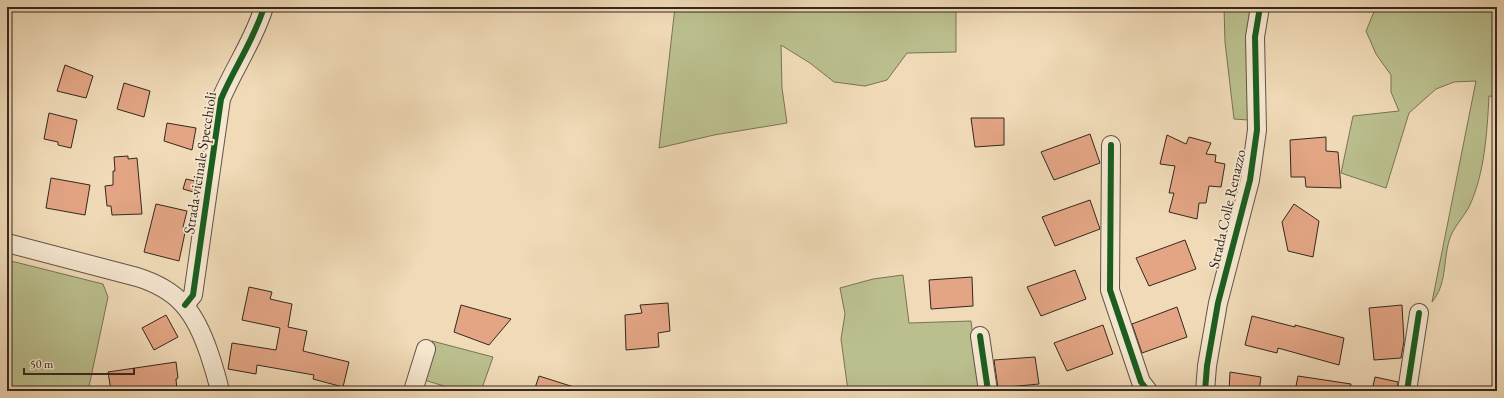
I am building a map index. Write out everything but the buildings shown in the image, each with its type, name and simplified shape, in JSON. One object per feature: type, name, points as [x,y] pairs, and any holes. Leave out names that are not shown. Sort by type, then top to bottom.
[{"type":"street","name":"Strada vicinale Specchioli","points":[[185,305],[193,296],[220,99],[231,74],[247,47],[264,7]]},
{"type":"street","name":"Strada Colle Renazzo","points":[[1205,391],[1207,366],[1218,303],[1250,180],[1258,130],[1255,37],[1260,7]]},
{"type":"street","points":[[1111,145],[1110,290],[1141,382],[1148,391]]},
{"type":"street","points":[[7,243],[150,281],[175,295],[185,305],[203,334],[220,391]]},
{"type":"street","points":[[1407,391],[1419,313]]},
{"type":"street","points":[[980,336],[988,391]]},
{"type":"street","points":[[413,391],[426,348]]},
{"type":"green space","points":[[675,7],[956,7],[956,52],[907,53],[887,80],[865,86],[834,82],[810,63],[781,45],[782,88],[787,123],[714,135],[659,148]]},
{"type":"green space","points":[[1224,7],[1254,7],[1248,120],[1234,119],[1225,42]]},
{"type":"green space","points":[[1376,7],[1497,7],[1497,97],[1489,96],[1486,138],[1479,180],[1469,207],[1450,237],[1440,288],[1432,302],[1476,81],[1454,82],[1436,89],[1409,113],[1386,188],[1341,173],[1353,116],[1399,111],[1391,92],[1391,75],[1376,54],[1366,31]]},
{"type":"green space","points":[[7,260],[103,284],[108,297],[88,391],[7,391]]},
{"type":"green space","points":[[903,275],[909,323],[971,321],[980,391],[848,391],[841,339],[845,314],[840,288],[873,279]]},
{"type":"green space","points":[[432,341],[493,357],[481,391],[460,391],[421,379]]},
{"type":"cycle path","points":[[185,305],[193,295],[221,99],[255,31],[264,7]]},
{"type":"cycle path","points":[[1205,391],[1207,366],[1218,303],[1250,180],[1257,130],[1255,37],[1260,7]]},
{"type":"cycle path","points":[[1111,145],[1110,290],[1141,382],[1148,391]]},
{"type":"cycle path","points":[[1407,391],[1419,313]]},
{"type":"cycle path","points":[[980,336],[988,391]]}]
